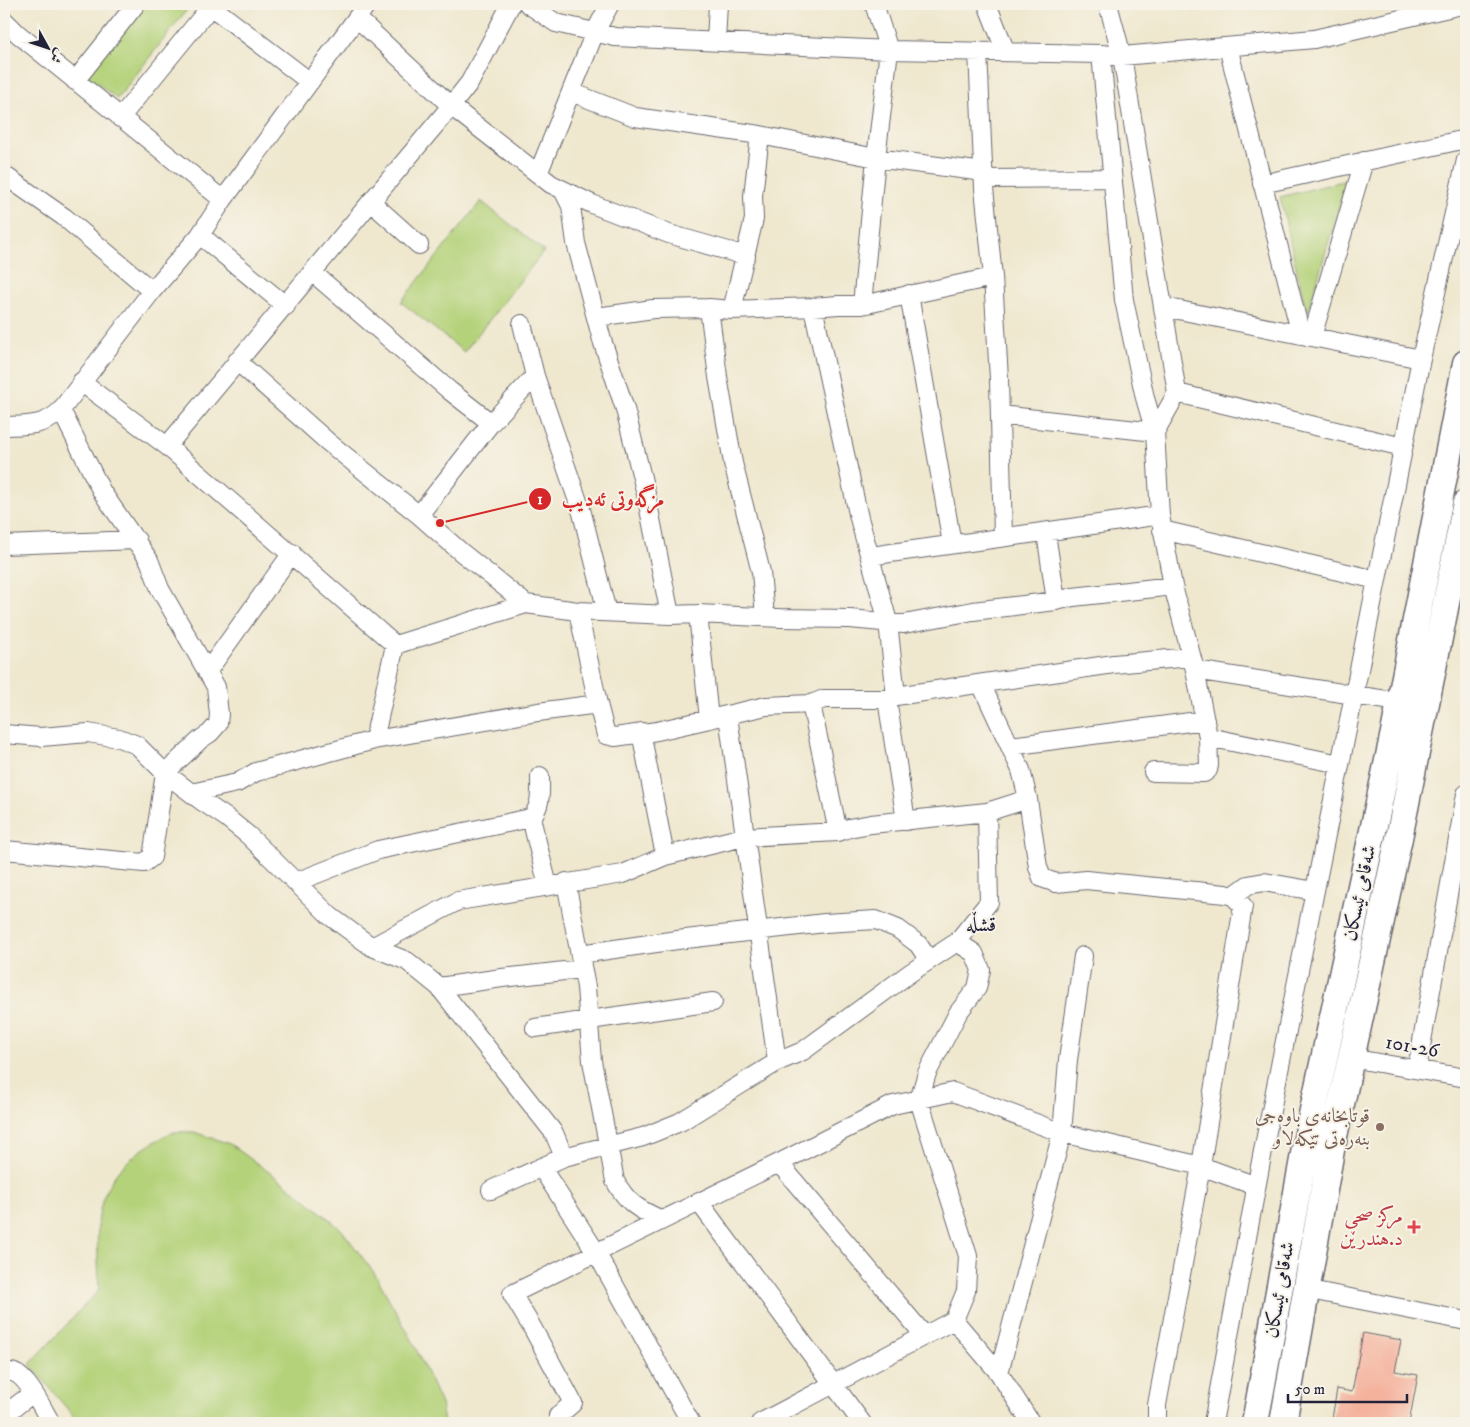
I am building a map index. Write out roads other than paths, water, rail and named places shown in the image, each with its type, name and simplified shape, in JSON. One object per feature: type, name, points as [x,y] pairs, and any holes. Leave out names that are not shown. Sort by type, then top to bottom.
[{"type":"main road","name":"شەقامی ئیسکان","points":[[1255,1423],[1311,1123],[1400,702],[1466,363]]},
{"type":"main road","name":"شەقامی ئیسکان","points":[[1283,1423],[1306,1288],[1350,1058],[1399,838],[1466,502]]},
{"type":"main road","points":[[1311,1123],[1337,1126]]},
{"type":"street","points":[[75,81],[136,4]]},
{"type":"street","points":[[167,446],[237,361],[286,306],[470,82],[511,4]]},
{"type":"street","points":[[528,4],[556,23],[614,37],[889,50],[1122,56],[1314,39],[1466,4]]},
{"type":"street","points":[[538,174],[595,32],[610,4]]},
{"type":"street","points":[[716,41],[718,4]]},
{"type":"street","points":[[862,305],[876,158],[889,50],[874,4]]},
{"type":"street","points":[[987,4],[1006,52]]},
{"type":"street","points":[[1108,4],[1122,56],[1177,393],[1155,432]]},
{"type":"street","points":[[120,118],[209,5],[310,82]]},
{"type":"street","points":[[4,426],[44,422],[60,410],[152,291],[200,235],[223,200],[362,11],[451,106],[551,184],[592,204],[669,234],[746,256]]},
{"type":"street","points":[[4,20],[18,34],[120,118],[223,200]]},
{"type":"street","points":[[1228,47],[1262,184],[1307,336]]},
{"type":"street","points":[[978,51],[984,176],[1000,415],[1003,537]]},
{"type":"street","points":[[1101,54],[1124,300],[1145,398],[1155,432],[1161,523],[1173,586],[1193,663],[1207,728],[1208,770],[1204,773],[1153,772]]},
{"type":"street","points":[[571,92],[635,117],[760,135],[876,158],[984,176],[1112,178]]},
{"type":"street","points":[[732,310],[754,219],[753,196],[760,135]]},
{"type":"street","points":[[1262,184],[1466,139]]},
{"type":"street","points":[[1213,1423],[1256,1186],[1403,447],[1466,160]]},
{"type":"street","points":[[1307,336],[1364,161]]},
{"type":"street","points":[[4,175],[64,217],[152,291]]},
{"type":"street","points":[[563,190],[571,206],[576,243],[602,340],[625,409],[646,494],[670,616]]},
{"type":"street","points":[[371,202],[419,245]]},
{"type":"street","points":[[200,235],[286,306]]},
{"type":"street","points":[[312,272],[491,424]]},
{"type":"street","points":[[597,317],[653,309],[709,308],[732,310],[862,305],[992,277]]},
{"type":"street","points":[[909,294],[952,544]]},
{"type":"street","points":[[814,307],[859,518],[888,622],[892,698],[906,820]]},
{"type":"street","points":[[1164,307],[1421,359]]},
{"type":"street","points":[[709,308],[718,377],[733,463],[761,572],[764,616]]},
{"type":"street","points":[[522,324],[535,376],[582,512],[607,612]]},
{"type":"street","points":[[237,361],[328,442],[526,604]]},
{"type":"street","points":[[419,515],[491,424],[535,376]]},
{"type":"street","points":[[82,382],[167,446],[395,644]]},
{"type":"street","points":[[1177,393],[1403,447]]},
{"type":"street","points":[[4,850],[144,863],[149,861],[152,857],[165,773],[218,724],[219,714],[216,688],[160,590],[150,560],[102,492],[60,410]]},
{"type":"street","points":[[1000,415],[1155,432]]},
{"type":"street","points":[[870,556],[1003,537],[1161,523],[1377,580]]},
{"type":"street","points":[[1046,533],[1056,601]]},
{"type":"street","points":[[4,545],[137,540]]},
{"type":"street","points":[[207,672],[292,554]]},
{"type":"street","points":[[395,644],[526,604],[578,611],[670,616],[698,614],[764,616],[904,624],[973,611],[1173,586]]},
{"type":"street","points":[[578,611],[606,735],[615,737],[657,731],[766,706],[811,704],[824,699],[892,698],[1114,664],[1193,663],[1354,696],[1400,702]]},
{"type":"street","points":[[698,614],[709,719]]},
{"type":"street","points":[[374,740],[395,644]]},
{"type":"street","points":[[981,684],[1021,770],[1028,799],[1038,867],[1042,878],[1056,883],[1086,880],[1233,896],[1243,906],[1201,1166],[1157,1405],[1157,1423]]},
{"type":"street","points":[[191,793],[237,783],[256,772],[374,740],[538,712],[598,704]]},
{"type":"street","points":[[811,704],[838,832]]},
{"type":"street","points":[[728,716],[777,1062]]},
{"type":"street","points":[[1010,746],[1207,728],[1340,764]]},
{"type":"street","points":[[641,732],[665,856]]},
{"type":"street","points":[[4,734],[41,737],[88,733],[119,738],[136,745],[165,773],[249,836],[282,871],[296,882],[330,916],[372,947],[407,961],[439,987],[554,1133],[564,1157]]},
{"type":"street","points":[[296,882],[378,850],[531,818],[540,803],[540,776]]},
{"type":"street","points":[[1417,1069],[1459,888],[1466,794]]},
{"type":"street","points":[[372,947],[458,901],[623,874],[665,856],[744,837],[838,832],[871,824],[987,812],[1028,799]]},
{"type":"street","points":[[491,1190],[564,1157],[643,1137],[680,1122],[777,1062],[803,1051],[957,942],[989,902],[987,812]]},
{"type":"street","points":[[531,818],[548,886]]},
{"type":"street","points":[[566,882],[581,961],[592,1061],[615,1182],[622,1196],[648,1214],[662,1220]]},
{"type":"street","points":[[1233,896],[1248,885],[1264,882],[1315,891]]},
{"type":"street","points":[[439,987],[502,978],[677,940],[825,923],[876,920],[898,930],[918,944],[930,960]]},
{"type":"street","points":[[760,1423],[954,1320],[966,1291],[968,1256],[919,1100],[927,1073],[958,1013],[978,988],[981,970],[974,953],[957,942]]},
{"type":"street","points":[[999,1373],[1062,1132],[1068,1060],[1083,956]]},
{"type":"street","points":[[535,1028],[713,1002]]},
{"type":"street","name":"101-26","points":[[1350,1058],[1466,1078]]},
{"type":"street","points":[[560,1423],[558,1416],[573,1403],[512,1294],[779,1164],[893,1105],[953,1092],[1062,1132],[1201,1166],[1256,1186]]},
{"type":"street","points":[[779,1164],[924,1335]]},
{"type":"street","points":[[541,1167],[596,1252],[691,1423]]},
{"type":"street","points":[[699,1202],[862,1423]]},
{"type":"street","points":[[1306,1288],[1466,1321]]},
{"type":"street","points":[[954,1320],[999,1373],[1031,1423]]},
{"type":"street","points":[[4,1373],[7,1371],[14,1372],[24,1381],[50,1423]]},
{"type":"street","points":[[4,1415],[33,1393]]},
{"type":"place","name":"مزگەوتی ئەدیب","points":[[440,523]]},
{"type":"place","name":"قوتابخانه‌ی باوه‌جی بنه‌ره‌تی تێكه‌لاو","points":[[1380,1127]]},
{"type":"place","name":"مرکز صحی د.هندرێن","points":[[1414,1227]]},
{"type":"district","name":"قشڵه‌","points":[[981,925]]}]
